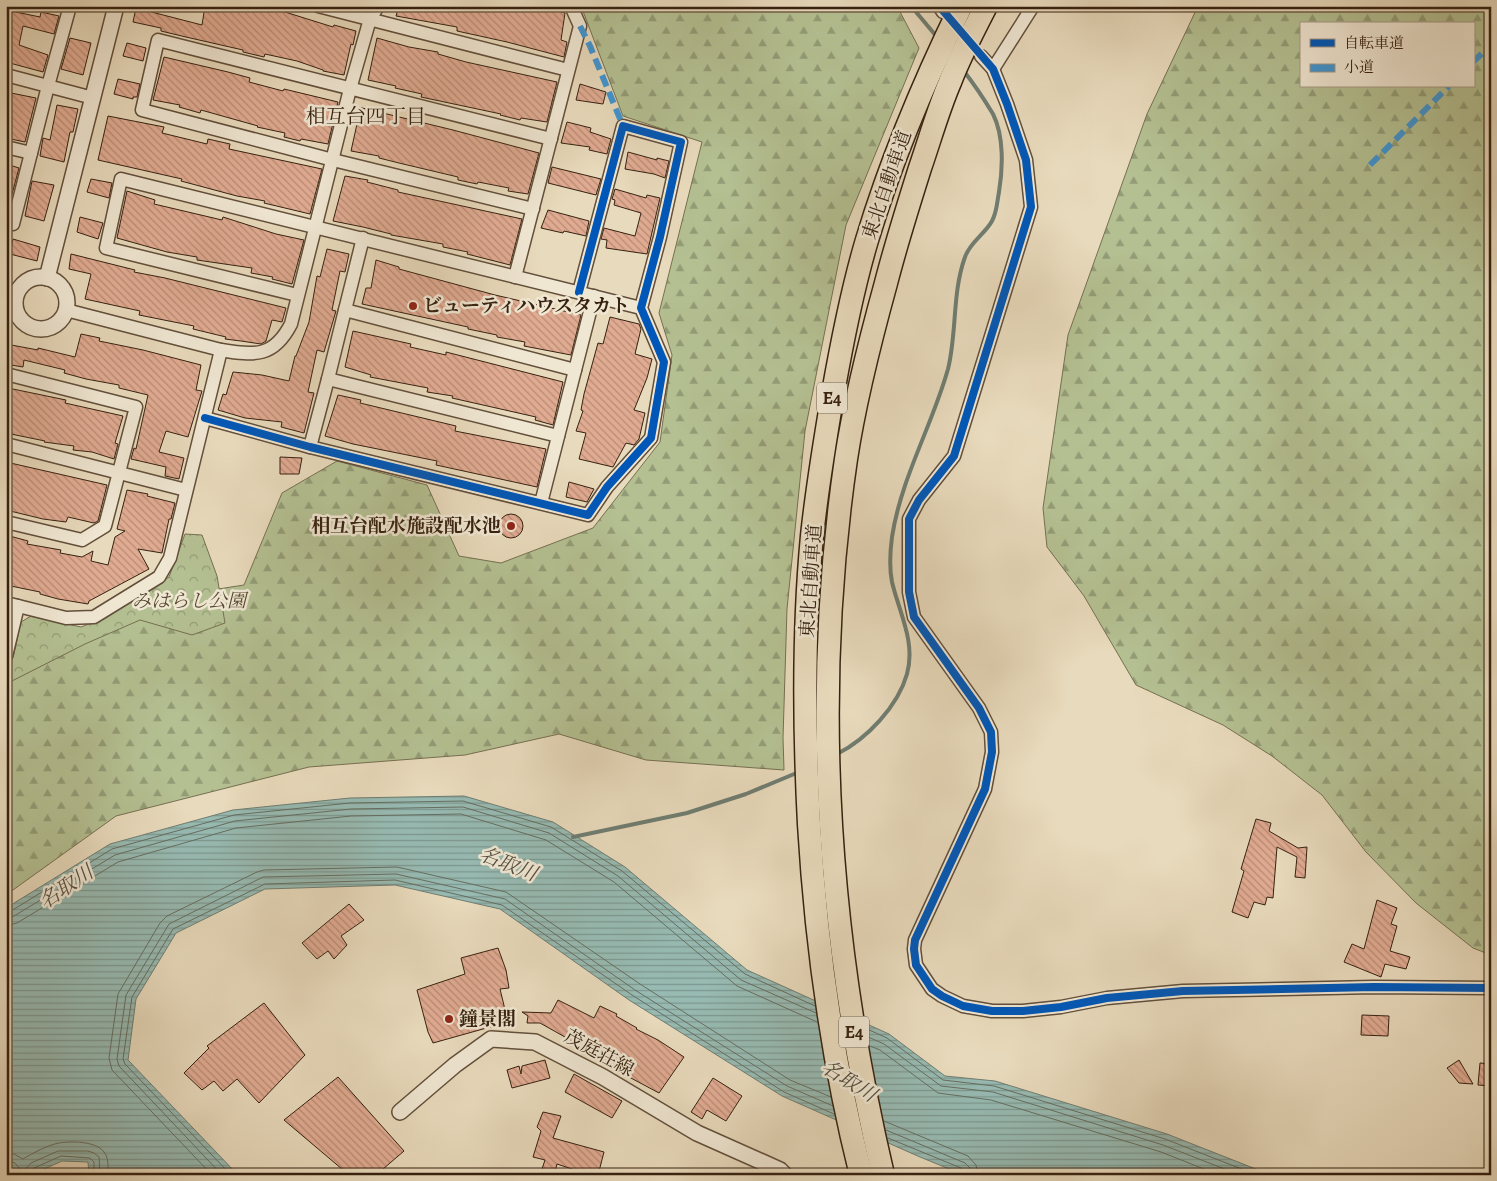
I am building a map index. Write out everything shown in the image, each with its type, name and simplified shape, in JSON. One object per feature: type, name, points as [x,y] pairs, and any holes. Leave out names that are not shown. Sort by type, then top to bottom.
[{"type":"highway","name":"東北自動車道","points":[[883,1175],[862,1081],[840,934],[834,879],[827,744],[829,631],[835,542],[846,456],[861,381],[895,248],[950,81],[973,52],[986,6]]},
{"type":"highway","name":"東北自動車道","points":[[856,1172],[819,942],[813,881],[806,752],[806,637],[812,537],[822,456],[836,379],[849,312],[866,242],[888,173],[936,60],[948,14]]},
{"type":"street","points":[[6,222],[13,224],[70,6]]},
{"type":"street","points":[[47,278],[116,6]]},
{"type":"street","points":[[318,6],[568,70]]},
{"type":"street","points":[[66,310],[242,354],[261,352],[274,346],[284,337],[290,324],[350,89],[370,19],[378,6]]},
{"type":"street","points":[[515,277],[580,26],[571,6]]},
{"type":"street","points":[[993,70],[1032,6]]},
{"type":"street","points":[[533,209],[333,160],[142,110],[158,40],[551,139]]},
{"type":"street","points":[[973,52],[993,70],[1007,104],[1026,160],[1031,208],[954,456],[919,500],[909,519],[909,592],[914,616],[980,708],[991,732],[992,752],[985,789],[915,940],[916,965],[932,989],[942,996],[963,1006],[992,1011],[1023,1011],[1107,998],[1183,991],[1374,987],[1491,988]]},
{"type":"street","points":[[6,76],[93,98]]},
{"type":"street","points":[[205,418],[310,447],[588,515],[606,487],[651,438],[664,362],[641,308],[660,237],[681,142],[622,126],[579,292]]},
{"type":"street","points":[[6,147],[31,153]]},
{"type":"street","points":[[297,295],[106,248],[121,178],[641,308]]},
{"type":"street","points":[[310,447],[363,238]]},
{"type":"street","points":[[38,277],[47,278],[55,281],[66,294],[66,310],[63,318],[57,324],[49,328],[40,329],[24,322],[19,316],[11,298],[24,284],[38,277]]},
{"type":"street","points":[[541,503],[594,296]]},
{"type":"street","points":[[345,310],[575,370]]},
{"type":"street","points":[[6,656],[12,605],[66,618],[94,618],[159,577],[170,558],[221,350]]},
{"type":"street","points":[[6,374],[136,407],[105,526],[82,540],[6,522]]},
{"type":"street","points":[[328,379],[558,436]]},
{"type":"street","points":[[6,444],[186,490]]},
{"type":"street","name":"茂庭荘線","points":[[400,1112],[455,1065],[492,1039],[535,1042],[603,1077],[697,1133],[780,1170],[785,1175]]},
{"type":"green space","points":[[581,6],[897,6],[919,48],[846,225],[805,431],[787,609],[783,738],[784,770],[646,760],[559,734],[465,755],[309,767],[116,816],[6,895],[6,671],[154,599],[244,585],[282,493],[337,461],[427,485],[459,556],[501,563],[593,528],[660,442],[672,355],[659,313],[702,142],[623,116]]},
{"type":"green space","points":[[1198,6],[1491,6],[1491,955],[1473,948],[1416,903],[1366,852],[1322,795],[1272,756],[1223,725],[1136,685],[1084,596],[1047,547],[1043,508],[1068,335],[1147,114]]},
{"type":"green space","name":"みはらし公園","points":[[185,534],[202,535],[217,576],[225,623],[192,635],[140,620],[85,644],[6,684],[6,663],[13,658],[21,622],[31,616],[81,627],[107,617],[169,577]]},
{"type":"water","name":"名取川","points":[[464,796],[553,822],[625,867],[747,970],[889,1034],[945,1076],[995,1081],[1167,1134],[1271,1175],[964,1175],[782,1096],[629,1000],[500,909],[395,885],[265,889],[176,933],[136,999],[128,1060],[238,1175],[89,1175],[88,1162],[62,1161],[31,1175],[11,1175],[6,1170],[6,908],[110,844],[233,810],[350,798]]},
{"type":"building","points":[[205,6],[250,6],[268,11],[269,7],[333,27],[334,25],[356,31],[344,75],[323,71],[297,61],[265,54],[264,57],[243,52],[243,50],[161,31],[161,28],[133,22],[136,8],[202,25]]},
{"type":"building","points":[[399,6],[541,6],[565,13],[561,40],[567,42],[564,57],[457,31],[457,27],[396,16]]},
{"type":"building","points":[[6,10],[40,17],[41,12],[59,16],[54,34],[23,26],[19,45],[48,55],[43,72],[6,62]]},
{"type":"building","points":[[70,38],[91,43],[83,75],[61,69]]},
{"type":"building","points":[[377,38],[409,47],[438,52],[438,54],[466,62],[557,82],[547,122],[521,118],[520,120],[501,114],[421,97],[422,94],[368,80]]},
{"type":"building","points":[[127,43],[146,48],[143,61],[123,56]]},
{"type":"building","points":[[164,57],[250,78],[249,82],[283,91],[284,89],[338,102],[328,144],[284,137],[285,133],[257,127],[201,110],[200,113],[179,107],[180,105],[153,100]]},
{"type":"building","points":[[118,79],[140,84],[137,97],[133,97],[133,99],[114,94]]},
{"type":"building","points":[[580,84],[606,92],[603,104],[576,100]]},
{"type":"building","points":[[6,92],[36,98],[25,142],[6,138],[6,123],[10,107],[6,107]]},
{"type":"building","points":[[57,105],[78,109],[73,132],[70,132],[64,162],[40,156],[43,138],[50,140]]},
{"type":"building","points":[[358,107],[539,153],[528,194],[508,191],[509,188],[458,180],[458,177],[379,158],[379,156],[351,151],[357,124],[354,123]]},
{"type":"building","points":[[108,116],[164,127],[162,133],[207,144],[208,139],[230,144],[229,149],[322,169],[310,214],[181,181],[182,179],[98,160]]},
{"type":"building","points":[[567,122],[591,128],[590,132],[611,139],[607,154],[589,150],[590,147],[561,143]]},
{"type":"building","points":[[628,152],[657,160],[657,158],[669,161],[665,178],[625,169]]},
{"type":"building","points":[[6,164],[19,168],[8,209],[6,209]]},
{"type":"building","points":[[552,167],[601,179],[596,195],[548,183]]},
{"type":"building","points":[[345,176],[368,180],[367,182],[398,190],[398,192],[522,219],[510,265],[467,254],[468,252],[443,247],[443,244],[391,235],[333,221]]},
{"type":"building","points":[[91,179],[112,183],[109,198],[87,192]]},
{"type":"building","points":[[32,181],[54,185],[44,221],[25,216]]},
{"type":"building","points":[[615,189],[646,198],[647,195],[660,198],[647,254],[606,248],[607,240],[601,239],[604,228],[635,236],[641,213],[614,205],[615,200],[612,199]]},
{"type":"building","points":[[127,191],[155,200],[154,204],[222,220],[223,217],[276,234],[304,240],[292,284],[272,279],[273,277],[251,273],[252,268],[197,260],[197,257],[167,252],[117,238]]},
{"type":"building","points":[[548,210],[589,221],[586,236],[541,228]]},
{"type":"building","points":[[80,217],[103,223],[98,239],[77,232]]},
{"type":"building","points":[[13,239],[40,247],[37,261],[10,254]]},
{"type":"building","points":[[327,249],[349,254],[345,272],[340,271],[332,310],[336,311],[324,352],[317,350],[308,392],[314,393],[304,433],[281,427],[282,422],[245,418],[218,410],[223,394],[226,395],[233,372],[262,375],[289,381],[295,356],[309,322],[317,276],[320,277]]},
{"type":"building","points":[[71,254],[135,270],[134,272],[286,308],[282,322],[272,320],[266,341],[261,344],[225,339],[226,337],[193,329],[194,326],[139,315],[140,311],[85,299],[91,274],[69,269]]},
{"type":"building","points":[[376,260],[399,267],[399,269],[495,295],[581,315],[571,355],[524,346],[525,342],[497,337],[497,335],[468,329],[468,327],[362,304],[366,288],[371,288]]},
{"type":"building","points":[[610,317],[639,324],[641,329],[635,354],[652,359],[647,378],[634,410],[645,413],[639,439],[634,445],[626,443],[613,467],[579,459],[586,433],[576,431],[583,411],[581,410],[584,394],[598,343],[603,344]]},
{"type":"building","points":[[353,331],[411,344],[410,347],[446,355],[446,352],[563,382],[553,425],[535,420],[536,417],[452,398],[453,396],[427,392],[428,388],[370,377],[371,375],[345,367]]},
{"type":"building","points":[[81,334],[100,338],[99,341],[201,365],[196,390],[202,391],[188,437],[166,431],[159,452],[184,458],[179,479],[165,476],[166,467],[131,459],[134,448],[136,449],[148,395],[119,388],[119,385],[64,373],[65,370],[24,360],[23,367],[11,365],[6,360],[6,344],[38,350],[38,348],[75,357]]},
{"type":"building","points":[[8,388],[66,400],[65,403],[123,416],[115,443],[118,444],[114,459],[92,452],[73,450],[74,446],[44,442],[6,433],[6,395]]},
{"type":"building","points":[[338,395],[361,400],[360,403],[456,426],[455,431],[546,449],[537,487],[436,465],[437,461],[353,444],[325,436]]},
{"type":"building","points":[[280,457],[302,458],[299,474],[280,474]]},
{"type":"building","points":[[6,462],[107,485],[98,521],[94,523],[68,517],[66,522],[43,519],[6,510]]},
{"type":"building","points":[[569,482],[594,489],[587,502],[566,497]]},
{"type":"building","points":[[127,490],[148,494],[147,496],[175,503],[171,519],[169,519],[162,553],[138,549],[149,569],[89,601],[88,604],[58,599],[40,594],[40,592],[6,585],[6,535],[28,541],[27,544],[61,550],[60,553],[82,557],[93,551],[91,561],[108,565],[115,537],[125,531],[117,529]]},
{"type":"building","name":"相互台配水施設配水池","points":[[511,514],[516,515],[522,521],[522,531],[516,537],[511,538],[506,537],[500,531],[499,526],[500,521],[506,515]]},
{"type":"building","points":[[1256,819],[1271,823],[1269,831],[1298,848],[1307,847],[1305,878],[1295,877],[1297,857],[1277,847],[1273,898],[1267,897],[1265,905],[1254,902],[1248,918],[1232,912],[1244,871],[1241,869]]},
{"type":"building","points":[[1377,900],[1397,908],[1391,924],[1397,926],[1390,951],[1410,957],[1406,969],[1385,964],[1381,977],[1344,962],[1352,944],[1364,949]]},
{"type":"building","points":[[349,904],[364,920],[341,936],[347,945],[334,959],[328,951],[317,959],[302,943]]},
{"type":"building","points":[[498,948],[506,970],[509,988],[500,989],[508,1022],[433,1043],[428,1032],[417,990],[465,974],[461,958]]},
{"type":"building","points":[[558,1000],[594,1018],[600,1006],[617,1014],[616,1016],[636,1029],[658,1040],[684,1057],[659,1093],[601,1062],[589,1054],[590,1051],[540,1023],[527,1023],[528,1016],[522,1012],[551,1013]]},
{"type":"building","points":[[264,1003],[305,1055],[259,1103],[237,1079],[223,1091],[214,1081],[202,1090],[184,1073],[209,1048],[207,1046]]},
{"type":"building","points":[[1362,1015],[1389,1016],[1388,1036],[1361,1035]]},
{"type":"building","points":[[545,1060],[550,1078],[512,1088],[507,1070],[519,1066],[521,1074],[522,1066]]},
{"type":"building","points":[[1459,1060],[1473,1084],[1459,1083],[1447,1068]]},
{"type":"building","points":[[1480,1063],[1491,1064],[1491,1086],[1478,1085]]},
{"type":"building","points":[[574,1074],[622,1101],[612,1118],[565,1092]]},
{"type":"building","points":[[338,1077],[404,1151],[376,1175],[349,1175],[284,1120]]},
{"type":"building","points":[[713,1078],[742,1096],[726,1121],[707,1110],[702,1119],[691,1112]]},
{"type":"building","points":[[543,1112],[561,1116],[553,1138],[604,1152],[598,1175],[590,1175],[557,1164],[554,1175],[540,1175],[545,1160],[533,1157],[541,1131],[537,1127]]},
{"type":"waterway","points":[[911,6],[937,37]]},
{"type":"waterway","points":[[837,754],[859,740],[880,720],[896,698],[907,674],[909,662],[908,639],[891,576],[890,560],[896,515],[909,473],[934,411],[948,369],[953,341],[958,285],[965,257],[970,247],[992,221],[997,207],[1002,163],[1001,142],[997,123],[979,92],[963,70]]},
{"type":"waterway","points":[[573,837],[687,813],[746,794],[799,772]]},
{"type":"marked path","points":[[580,26],[623,126]]},
{"type":"marked path","points":[[1474,61],[1491,45]]},
{"type":"marked path","points":[[1370,165],[1447,88]]},
{"type":"cycle path","points":[[939,6],[993,69],[1026,160],[1031,207],[954,456],[919,500],[909,519],[909,592],[914,617],[979,708],[991,732],[992,752],[985,789],[915,940],[916,965],[932,989],[942,996],[963,1006],[992,1011],[1023,1011],[1061,1007],[1107,998],[1183,991],[1374,987],[1491,988]]},
{"type":"cycle path","points":[[205,418],[310,447],[588,515],[607,487],[651,438],[664,362],[641,308],[660,237],[681,142],[623,126],[579,292]]},
{"type":"place","name":"ビューティハウスタカト","points":[[413,306]]},
{"type":"place","name":"相互台配水施設配水池","points":[[511,526]]},
{"type":"place","name":"鐘景閣","points":[[449,1019]]},
{"type":"district","name":"相互台四丁目","points":[[366,116]]}]
